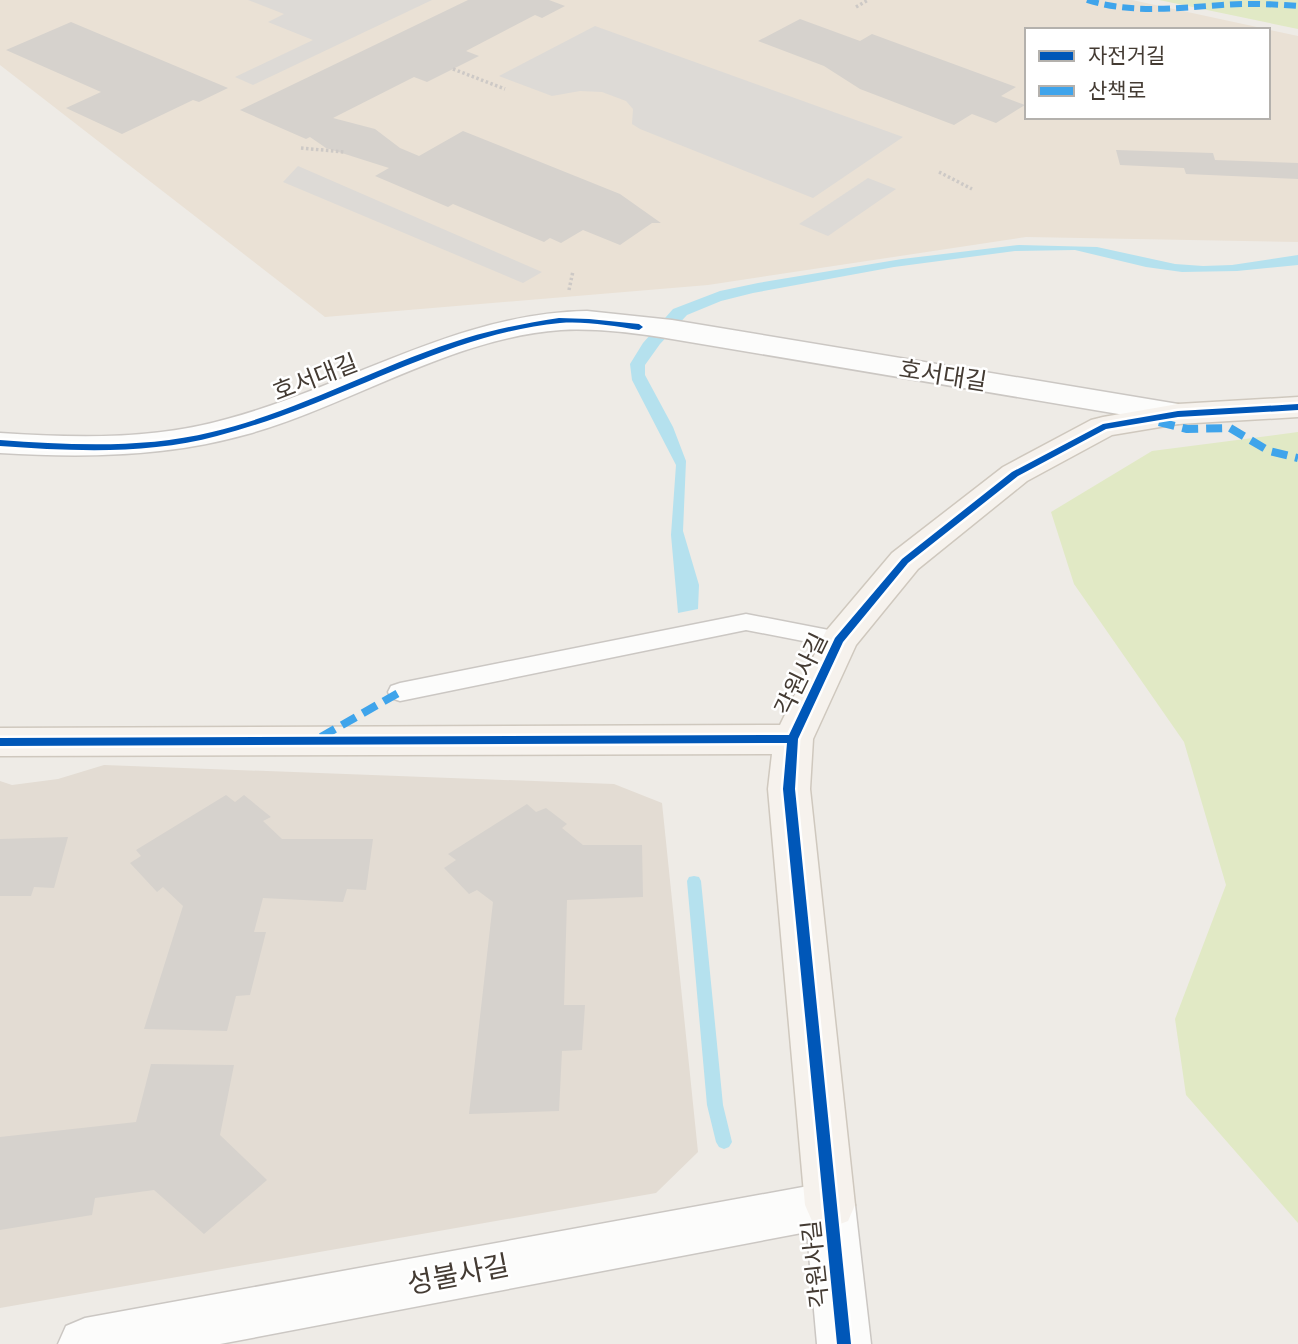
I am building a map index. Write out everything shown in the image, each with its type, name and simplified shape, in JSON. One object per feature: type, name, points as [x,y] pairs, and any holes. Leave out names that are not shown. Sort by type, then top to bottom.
[{"type":"street","name":"호서대길","points":[[0,443],[61,448],[150,445],[212,435],[269,418],[437,352],[494,334],[560,321],[639,327],[708,337],[1178,414]]},
{"type":"street","name":"각원사길","points":[[844,1344],[789,789],[793,738],[839,640],[905,561],[1015,474],[1103,427],[1178,414],[1298,407]]},
{"type":"street","points":[[0,742],[793,738]]},
{"type":"street","name":"성불사길","points":[[85,1344],[830,1205]]},
{"type":"lane","points":[[400,692],[746,622],[839,640]]},
{"type":"path","points":[[856,7],[868,0]]},
{"type":"path","points":[[453,69],[505,89]]},
{"type":"path","points":[[301,148],[344,152]]},
{"type":"path","points":[[939,172],[972,189]]},
{"type":"shaded area","points":[[0,0],[1132,0],[1261,28],[1025,28],[1025,119],[1270,119],[1270,30],[1298,36],[1298,242],[1026,237],[708,285],[325,317],[0,65]]},
{"type":"shaded area","points":[[248,0],[432,0],[253,85],[235,77],[313,40],[268,22],[284,14]]},
{"type":"shaded area","points":[[595,26],[903,137],[813,198],[640,129],[632,124],[633,109],[626,101],[602,92],[580,91],[552,96],[499,76]]},
{"type":"shaded area","points":[[298,166],[542,272],[523,283],[283,182]]},
{"type":"shaded area","points":[[868,178],[896,189],[828,236],[799,224]]},
{"type":"shaded area","points":[[104,765],[614,784],[662,803],[698,1152],[656,1193],[0,1308],[0,781],[12,785],[58,779]]},
{"type":"green space","points":[[1159,0],[1298,0],[1298,29]]},
{"type":"green space","points":[[1298,432],[1298,1223],[1186,1095],[1175,1019],[1226,885],[1184,742],[1074,584],[1051,512],[1152,451]]},
{"type":"water","points":[[1019,245],[1097,247],[1175,264],[1203,266],[1232,265],[1298,255],[1298,265],[1237,271],[1182,272],[1146,267],[1075,250],[1015,251],[894,267],[753,293],[721,301],[687,315],[645,365],[645,375],[673,427],[686,461],[683,531],[699,585],[698,609],[678,613],[671,535],[676,465],[632,380],[630,364],[643,343],[673,309],[720,291],[758,283],[902,259]]},
{"type":"building","points":[[468,0],[549,0],[565,6],[542,18],[535,15],[466,51],[479,56],[427,82],[414,77],[333,118],[375,129],[400,148],[419,156],[463,131],[620,194],[661,223],[652,223],[620,245],[583,230],[561,243],[550,238],[544,242],[453,204],[448,207],[375,176],[389,168],[326,148],[310,137],[306,139],[240,110]]},
{"type":"building","points":[[800,19],[860,41],[872,34],[1016,87],[1001,96],[1025,105],[996,123],[972,114],[954,125],[860,89],[824,66],[758,41]]},
{"type":"building","points":[[71,22],[228,88],[199,102],[193,100],[122,134],[66,108],[101,92],[6,50]]},
{"type":"building","points":[[1116,150],[1213,153],[1215,160],[1298,163],[1298,179],[1186,174],[1184,168],[1120,165]]},
{"type":"building","points":[[226,795],[235,802],[244,795],[271,817],[263,821],[282,839],[373,839],[366,890],[347,889],[343,902],[263,898],[254,932],[266,932],[250,995],[236,996],[227,1031],[144,1029],[183,906],[163,887],[157,892],[130,863],[141,856],[136,850]]},
{"type":"building","points":[[527,804],[536,812],[546,808],[567,824],[562,828],[583,845],[642,845],[643,897],[567,900],[564,1005],[585,1005],[582,1050],[562,1051],[559,1111],[469,1114],[493,902],[477,890],[469,894],[444,868],[456,860],[448,854]]},
{"type":"building","points":[[68,837],[54,888],[34,887],[31,896],[0,896],[0,839]]},
{"type":"building","points":[[151,1064],[234,1065],[220,1135],[267,1180],[204,1234],[154,1190],[95,1198],[92,1215],[0,1230],[0,1137],[136,1122]]},
{"type":"waterway","points":[[694,881],[715,1105],[724,1142]]},
{"type":"marked path","points":[[1087,0],[1106,6],[1145,10],[1251,4],[1298,6]]},
{"type":"marked path","points":[[1159,422],[1187,429],[1230,428],[1269,451],[1298,458]]},
{"type":"marked path","points":[[321,737],[400,692]]},
{"type":"cycle path","points":[[0,443],[106,447],[186,440],[256,423],[427,355],[514,328],[559,321],[639,327]]},
{"type":"cycle path","points":[[844,1344],[789,789],[793,739],[839,640],[905,561],[1015,474],[1103,427],[1178,414],[1298,407]]},
{"type":"cycle path","points":[[0,742],[793,739]]}]
